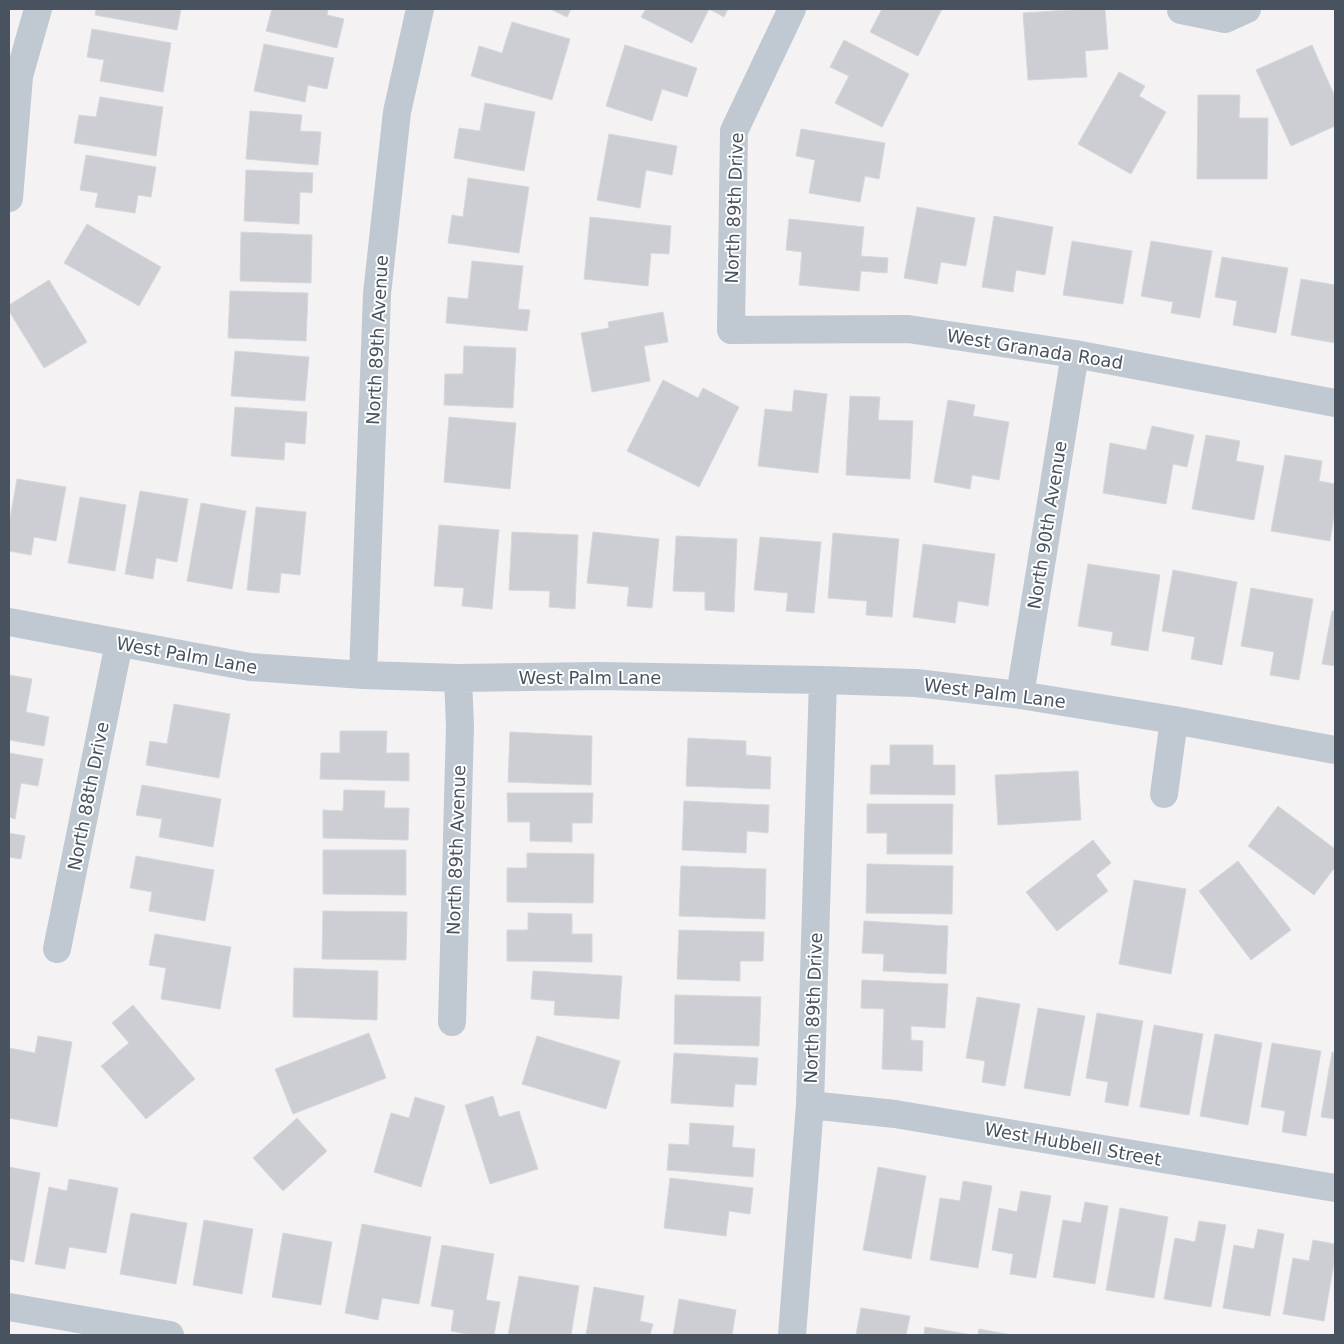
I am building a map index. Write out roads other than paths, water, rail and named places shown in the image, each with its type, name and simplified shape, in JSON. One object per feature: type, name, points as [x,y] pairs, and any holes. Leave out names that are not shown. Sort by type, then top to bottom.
[{"type":"street","points":[[9,198],[19,76],[38,9]]},
{"type":"street","name":"North 89th Avenue","points":[[362,675],[377,294],[397,112],[420,9]]},
{"type":"street","name":"North 89th Drive","points":[[732,330],[734,130],[792,9]]},
{"type":"street","points":[[1181,10],[1225,19],[1247,9]]},
{"type":"street","name":"West Granada Road","points":[[732,330],[908,329],[1075,354],[1335,403]]},
{"type":"street","name":"North 90th Avenue","points":[[1020,695],[1075,354]]},
{"type":"street","name":"West Palm Lane","points":[[9,622],[250,667],[362,675],[458,678],[600,676],[916,683],[1020,695],[1174,720],[1335,750]]},
{"type":"street","name":"North 88th Drive","points":[[57,948],[119,643]]},
{"type":"street","name":"North 89th Avenue","points":[[452,1022],[460,726],[458,678]]},
{"type":"street","name":"North 89th Drive","points":[[792,1335],[810,1105],[823,680]]},
{"type":"street","points":[[1164,794],[1174,720]]},
{"type":"street","name":"West Hubbell Street","points":[[810,1105],[895,1114],[1335,1188]]},
{"type":"street","points":[[9,1307],[170,1335]]}]
